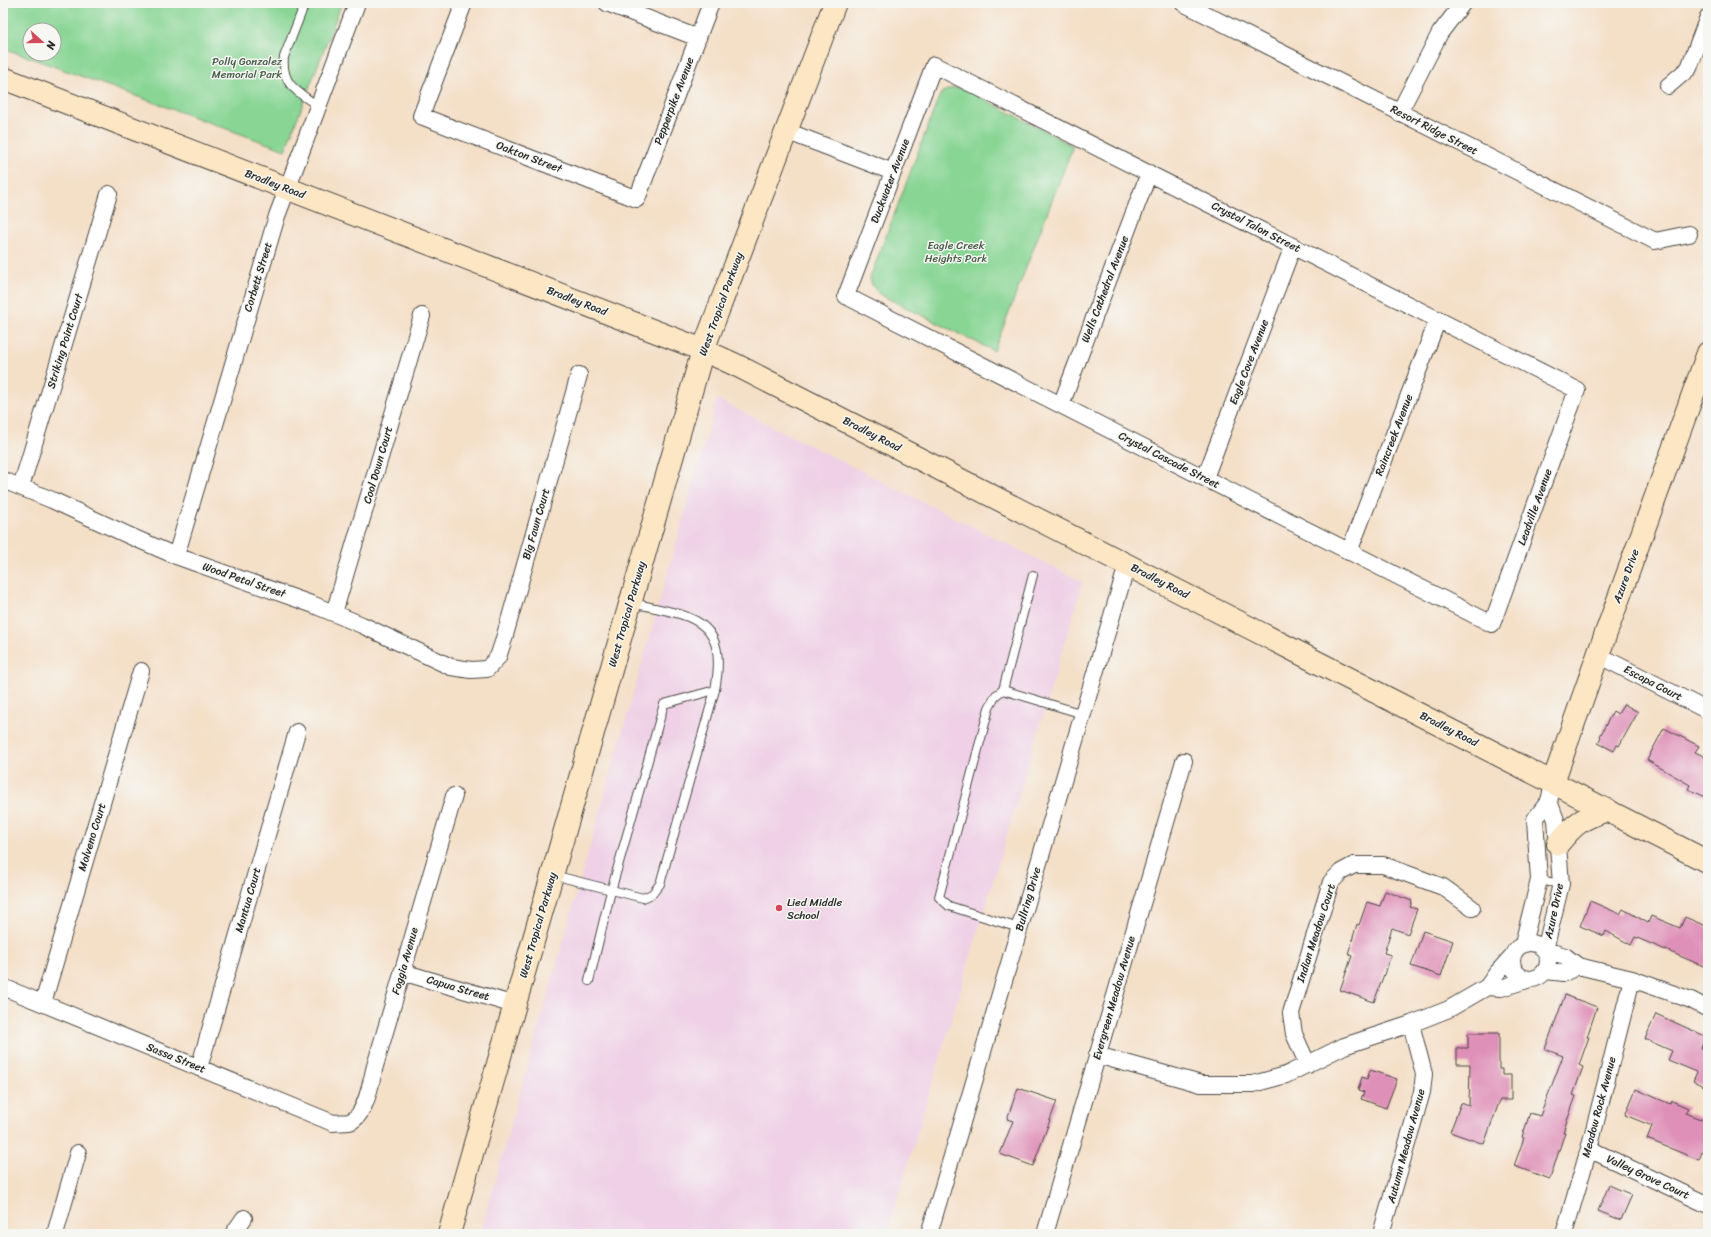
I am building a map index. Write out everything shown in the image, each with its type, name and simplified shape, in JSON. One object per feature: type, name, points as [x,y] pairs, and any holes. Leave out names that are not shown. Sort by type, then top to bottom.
[{"type":"street","name":"Corbett Street","points":[[176,556],[276,216],[357,3]]},
{"type":"street","name":"Oakton Street","points":[[464,3],[421,116],[637,199]]},
{"type":"street","points":[[607,3],[698,38]]},
{"type":"street","name":"Pepperpike Avenue","points":[[637,199],[711,3]]},
{"type":"street","name":"West Tropical Parkway","points":[[449,1234],[703,350],[835,3]]},
{"type":"street","points":[[1399,112],[1440,33],[1463,3]]},
{"type":"street","name":"Resort Ridge Street","points":[[1190,5],[1655,241],[1689,234]]},
{"type":"street","points":[[1668,86],[1689,68],[1708,17]]},
{"type":"street","name":"Duckwater Avenue","points":[[846,296],[934,65]]},
{"type":"street","name":"Crystal Talon Street","points":[[934,65],[1577,390]]},
{"type":"street","name":"Bradley Road","points":[[3,78],[703,350],[736,365],[1127,565],[1551,792],[1608,810],[1708,862]]},
{"type":"street","points":[[786,131],[893,172]]},
{"type":"street","name":"Wells Cathedral Avenue","points":[[1061,405],[1149,174]]},
{"type":"street","name":"Striking Point Court","points":[[21,487],[109,194]]},
{"type":"street","name":"Eagle Cove Avenue","points":[[1205,478],[1293,246]]},
{"type":"street","name":"Crystal Cascade Street","points":[[846,296],[1492,624]]},
{"type":"street","name":"Cool Down Court","points":[[334,613],[422,316]]},
{"type":"street","name":"Raincreek Avenue","points":[[1349,552],[1438,319]]},
{"type":"street","name":"Azure Drive","points":[[1523,944],[1539,880],[1535,819],[1551,792],[1598,655],[1708,353]]},
{"type":"street","name":"Big Fawn Court","points":[[487,669],[498,657],[503,642],[579,375]]},
{"type":"street","name":"Leadville Avenue","points":[[1492,624],[1577,390]]},
{"type":"street","name":"Wood Petal Street","points":[[3,480],[52,500],[176,556],[291,596],[334,613],[452,666],[471,670],[487,669]]},
{"type":"street","name":"Bullring Drive","points":[[929,1234],[1127,565]]},
{"type":"street","name":"Escapa Court","points":[[1598,655],[1708,711]]},
{"type":"street","name":"Molveno Court","points":[[43,1003],[141,671]]},
{"type":"street","name":"Mantua Court","points":[[199,1068],[298,732]]},
{"type":"street","name":"Evergreen Meadow Avenue","points":[[1045,1234],[1184,761]]},
{"type":"street","name":"Azure Drive","points":[[1545,950],[1561,884],[1556,820],[1551,792]]},
{"type":"street","name":"Foggia Avenue","points":[[350,1121],[362,1110],[369,1090],[454,796]]},
{"type":"street","points":[[1558,844],[1571,828],[1582,820],[1608,810]]},
{"type":"street","name":"Indian Meadow Court","points":[[1308,1065],[1294,1034],[1291,1014],[1331,882],[1341,872],[1354,865],[1383,866],[1443,887],[1472,908]]},
{"type":"street","points":[[1097,1055],[1201,1084],[1253,1084],[1286,1075],[1344,1046],[1411,1024],[1449,1009],[1487,987],[1518,947],[1523,944],[1534,943],[1545,950],[1565,956],[1578,966],[1632,978],[1691,1000],[1708,1009]]},
{"type":"street","points":[[1487,987],[1501,988],[1538,978],[1546,971],[1548,960],[1545,950]]},
{"type":"street","points":[[1512,956],[1512,966],[1514,971],[1517,975],[1527,980]]},
{"type":"street","points":[[1546,971],[1564,973],[1578,966]]},
{"type":"street","name":"Capua Street","points":[[402,972],[515,1005]]},
{"type":"street","name":"Meadow Rock Avenue","points":[[1564,1234],[1589,1149],[1632,978]]},
{"type":"street","name":"Sassa Street","points":[[3,987],[333,1123],[350,1121]]},
{"type":"street","name":"Autumn Meadow Avenue","points":[[1381,1234],[1422,1092],[1424,1074],[1411,1024]]},
{"type":"street","name":"Valley Grove Court","points":[[1589,1149],[1708,1205]]},
{"type":"street","points":[[55,1234],[78,1153]]},
{"type":"street","points":[[233,1234],[244,1218]]},
{"type":"lane","points":[[305,3],[284,57],[284,72],[290,85],[318,106]]},
{"type":"lane","points":[[1019,928],[949,906],[939,897],[989,708],[996,694],[1003,690],[1033,576]]},
{"type":"lane","points":[[552,875],[643,898],[652,894],[660,884],[714,690],[718,672],[718,656],[715,642],[708,630],[699,621],[682,614],[630,602]]},
{"type":"lane","points":[[588,981],[611,891],[664,704],[714,690]]},
{"type":"lane","points":[[1003,690],[1083,714]]},
{"type":"lane","points":[[1539,880],[1561,884]]},
{"type":"shaded area","name":"Lied Middle School","points":[[717,399],[1083,582],[887,1234],[480,1234]]},
{"type":"green space","name":"Polly Gonzalez Memorial Park","points":[[3,3],[342,3],[285,150],[42,62],[62,62],[62,22],[22,22],[22,55],[3,48]]},
{"type":"green space","name":"Eagle Creek Heights Park","points":[[953,88],[967,90],[1073,146],[994,351],[879,294],[872,285],[870,278],[939,97],[942,92]]},
{"type":"building","points":[[1624,704],[1638,712],[1619,746],[1617,745],[1614,751],[1598,743],[1613,711],[1618,714]]},
{"type":"building","points":[[1664,728],[1699,746],[1695,752],[1708,758],[1708,798],[1688,789],[1690,785],[1647,760]]},
{"type":"building","points":[[1385,891],[1412,901],[1410,907],[1417,909],[1408,934],[1392,928],[1384,953],[1391,955],[1374,1002],[1340,990],[1352,956],[1348,954],[1357,924],[1359,925],[1367,902],[1380,906]]},
{"type":"building","points":[[1590,901],[1620,914],[1623,909],[1648,923],[1651,916],[1680,928],[1685,917],[1708,927],[1708,968],[1635,937],[1631,945],[1606,931],[1604,936],[1580,926]]},
{"type":"building","points":[[1423,931],[1453,941],[1441,976],[1411,966]]},
{"type":"building","points":[[1565,995],[1597,1007],[1587,1037],[1589,1037],[1579,1065],[1583,1067],[1573,1095],[1576,1096],[1563,1132],[1565,1132],[1550,1179],[1514,1166],[1524,1138],[1522,1137],[1530,1113],[1540,1116],[1563,1056],[1545,1049]]},
{"type":"building","points":[[1656,1014],[1705,1036],[1701,1048],[1708,1051],[1708,1088],[1693,1081],[1697,1072],[1668,1060],[1672,1051],[1645,1039]]},
{"type":"building","points":[[1468,1033],[1499,1033],[1499,1069],[1502,1069],[1502,1075],[1511,1075],[1511,1100],[1500,1100],[1484,1144],[1450,1132],[1461,1103],[1469,1106],[1470,1064],[1457,1064],[1457,1048],[1468,1048]]},
{"type":"building","points":[[1370,1070],[1397,1079],[1386,1108],[1361,1099],[1364,1092],[1358,1090],[1362,1077],[1367,1079]]},
{"type":"building","points":[[1018,1088],[1057,1101],[1033,1166],[1000,1154],[1013,1121],[1007,1119]]},
{"type":"building","points":[[1636,1089],[1670,1104],[1672,1101],[1688,1108],[1685,1113],[1708,1122],[1708,1155],[1702,1152],[1699,1160],[1647,1139],[1652,1126],[1625,1115]]},
{"type":"building","points":[[1609,1185],[1632,1195],[1621,1220],[1598,1211]]},
{"type":"place","name":"Lied Middle School","points":[[779,908]]}]
